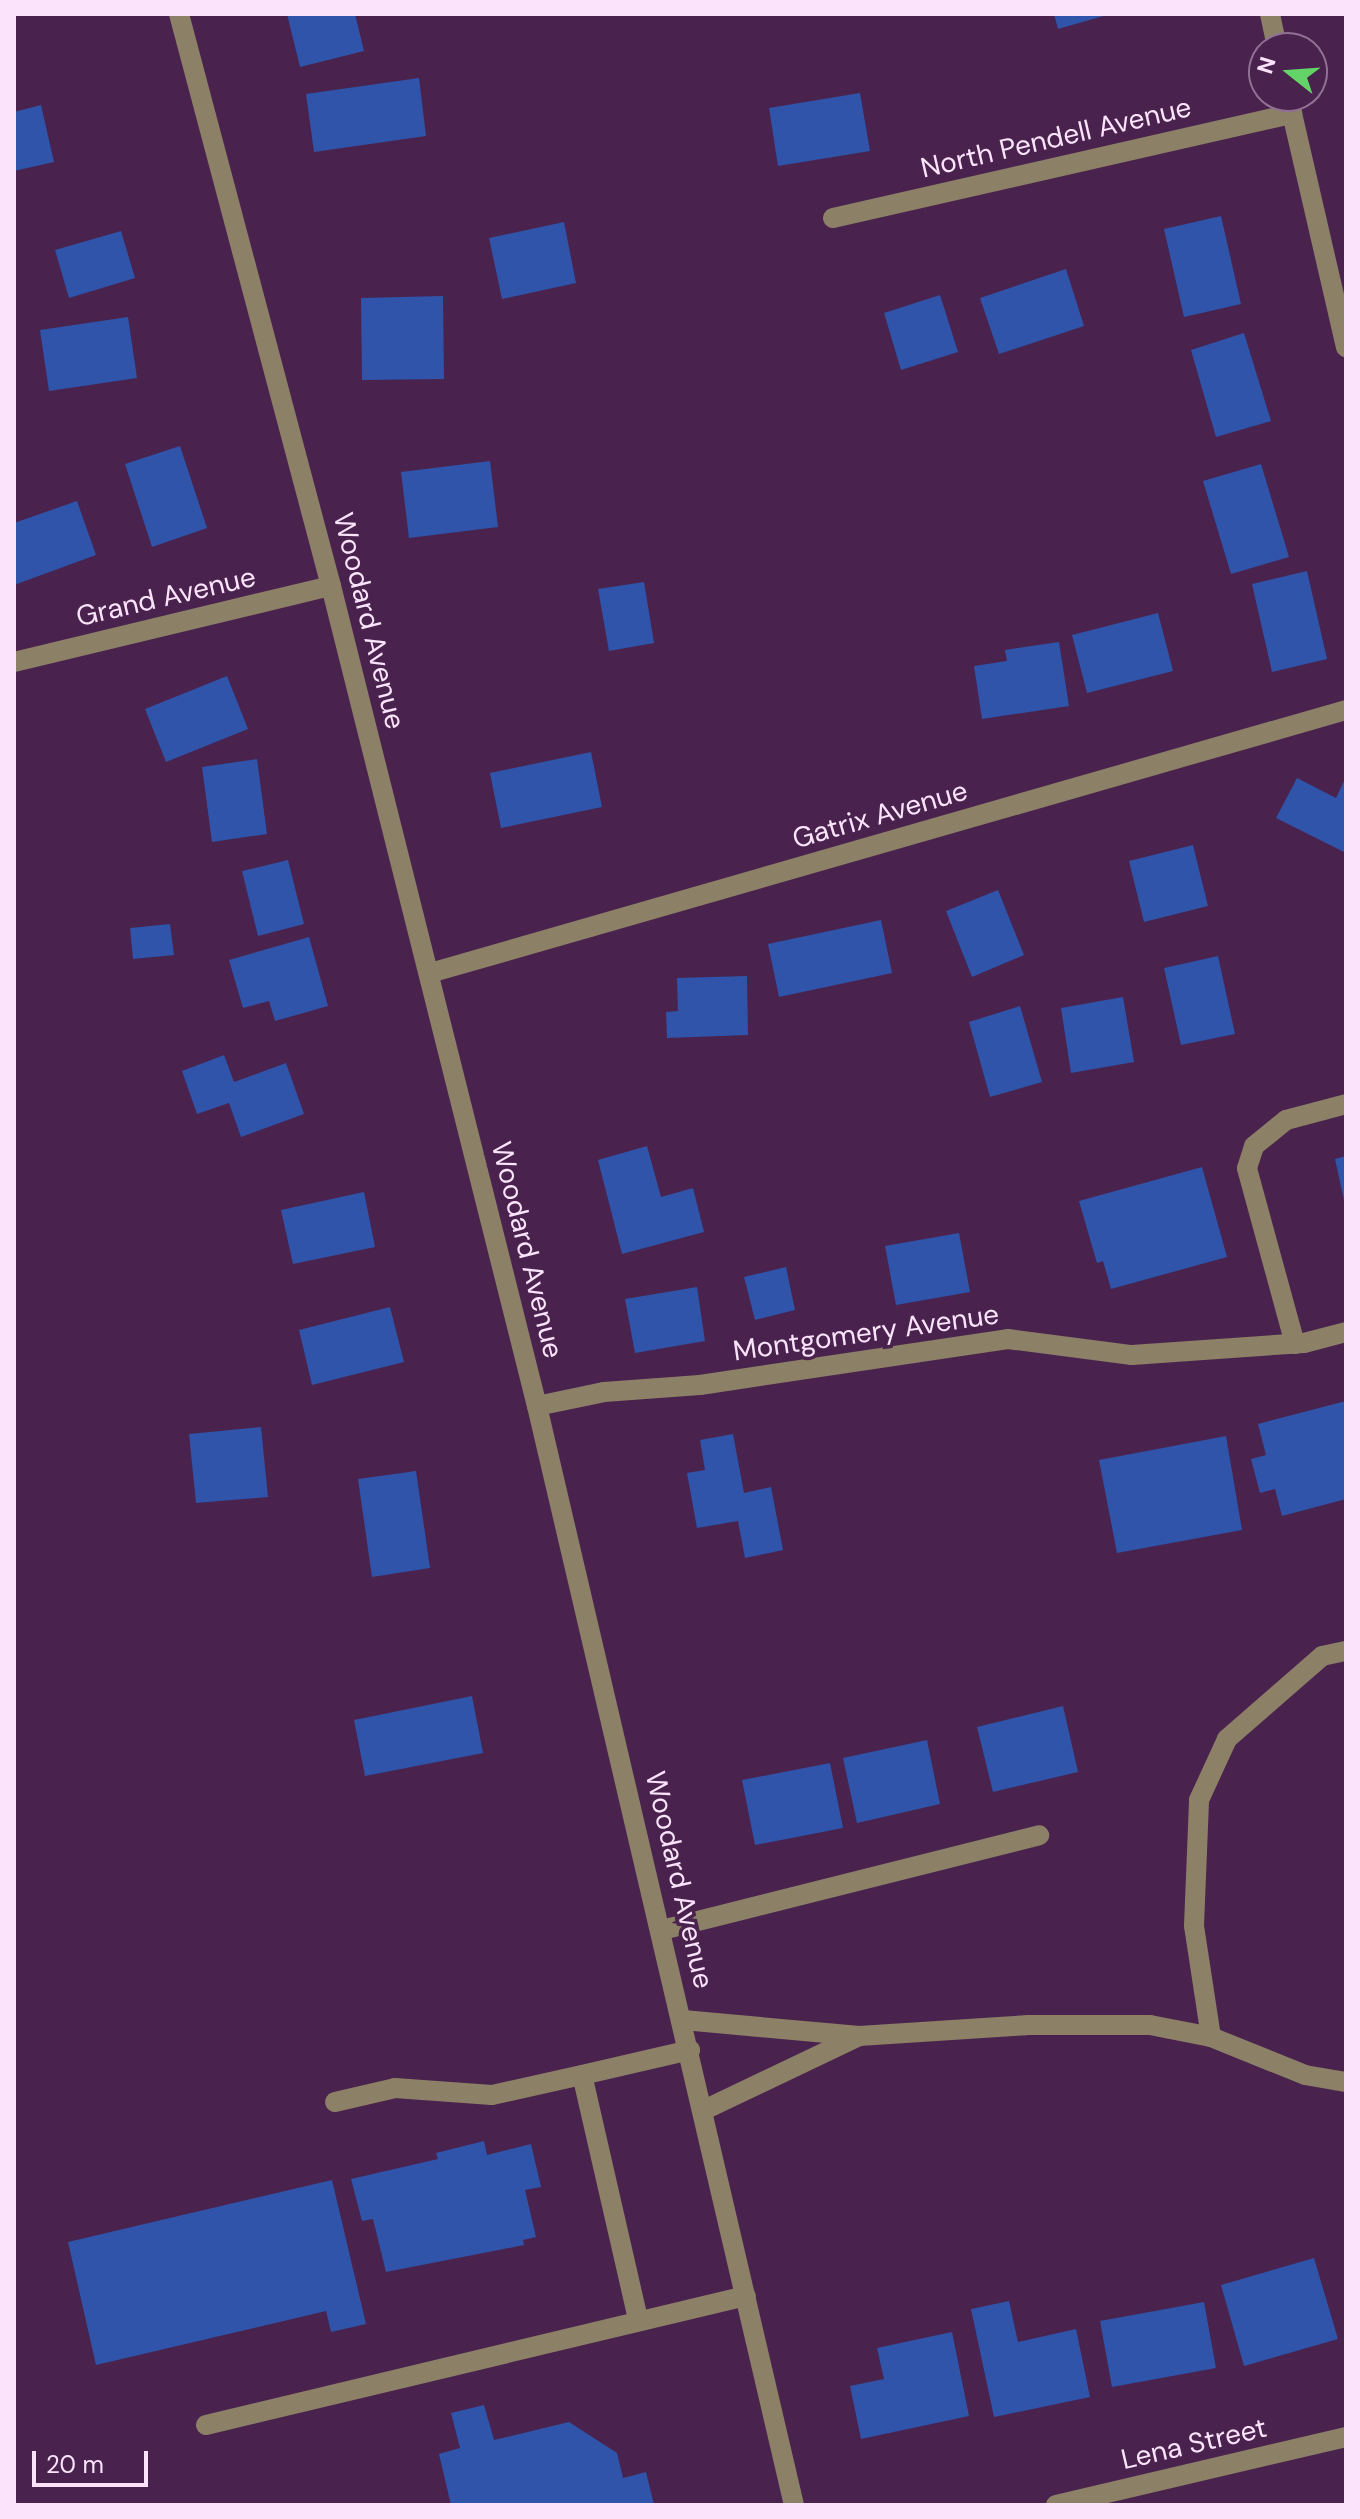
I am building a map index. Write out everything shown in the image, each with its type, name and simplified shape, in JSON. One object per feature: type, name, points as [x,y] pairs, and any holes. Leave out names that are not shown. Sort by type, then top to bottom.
[{"type":"street","name":"Woodard Avenue","points":[[179,14],[331,586],[537,1406],[794,2505]]},
{"type":"street","name":"North Pendell Avenue","points":[[833,218],[1262,112]]},
{"type":"street","points":[[1292,112],[1346,347]]},
{"type":"street","name":"Grand Avenue","points":[[14,662],[331,586]]},
{"type":"street","name":"Gatrix Avenue","points":[[430,973],[1346,710]]},
{"type":"street","points":[[1295,1344],[1247,1168],[1254,1146],[1286,1120],[1346,1104]]},
{"type":"street","name":"Montgomery Avenue","points":[[537,1406],[604,1392],[700,1385],[1008,1339],[1132,1355],[1295,1344],[1346,1332]]},
{"type":"street","points":[[1211,2037],[1194,1926],[1199,1800],[1227,1739],[1322,1656],[1346,1651]]},
{"type":"street","points":[[662,1930],[1039,1835]]},
{"type":"street","points":[[683,2020],[859,2036],[1027,2025],[1135,2025],[1211,2037],[1305,2075],[1346,2082]]},
{"type":"street","points":[[704,2110],[859,2036]]},
{"type":"street","points":[[335,2102],[395,2088],[492,2095],[690,2050]]},
{"type":"street","points":[[582,2075],[638,2319]]},
{"type":"street","points":[[206,2425],[638,2319],[746,2296]]},
{"type":"street","name":"Lena Street","points":[[1056,2505],[1346,2437]]},
{"type":"building","points":[[287,14],[355,14],[364,51],[300,67]]},
{"type":"building","points":[[1054,14],[1106,14],[1107,15],[1058,29]]},
{"type":"building","points":[[419,78],[426,136],[314,152],[306,94]]},
{"type":"building","points":[[860,93],[870,151],[778,166],[769,108]]},
{"type":"building","points":[[41,105],[54,162],[14,171],[14,112]]},
{"type":"building","points":[[1221,216],[1241,304],[1184,317],[1164,229]]},
{"type":"building","points":[[564,222],[576,283],[502,299],[489,238]]},
{"type":"building","points":[[121,231],[135,278],[69,298],[55,250]]},
{"type":"building","points":[[1066,269],[1084,326],[999,354],[980,298]]},
{"type":"building","points":[[940,295],[958,352],[901,370],[884,313]]},
{"type":"building","points":[[443,296],[444,379],[362,380],[361,298]]},
{"type":"building","points":[[128,317],[137,378],[49,391],[40,330]]},
{"type":"building","points":[[1244,333],[1271,421],[1216,437],[1191,350]]},
{"type":"building","points":[[180,446],[207,528],[152,547],[125,464]]},
{"type":"building","points":[[490,461],[498,527],[409,538],[401,472]]},
{"type":"building","points":[[1261,464],[1289,557],[1231,574],[1203,481]]},
{"type":"building","points":[[77,501],[96,555],[14,585],[14,523]]},
{"type":"building","points":[[1307,571],[1327,659],[1272,672],[1252,584]]},
{"type":"building","points":[[644,582],[654,643],[609,651],[598,589]]},
{"type":"building","points":[[1158,613],[1173,671],[1087,693],[1072,635]]},
{"type":"building","points":[[1059,642],[1069,706],[982,719],[974,666],[1007,661],[1005,650]]},
{"type":"building","points":[[227,676],[248,729],[166,762],[145,709]]},
{"type":"building","points":[[591,752],[602,807],[501,828],[490,773]]},
{"type":"building","points":[[257,759],[267,834],[212,842],[202,767]]},
{"type":"building","points":[[1346,777],[1346,853],[1276,818],[1297,778],[1336,798]]},
{"type":"building","points":[[1193,845],[1208,906],[1144,922],[1129,861]]},
{"type":"building","points":[[288,860],[304,924],[258,936],[242,871]]},
{"type":"building","points":[[998,890],[1024,955],[972,977],[946,911]]},
{"type":"building","points":[[881,920],[892,973],[779,997],[768,944]]},
{"type":"building","points":[[170,924],[174,955],[133,959],[130,928]]},
{"type":"building","points":[[309,937],[328,1006],[275,1021],[269,1001],[243,1008],[229,960]]},
{"type":"building","points":[[1218,956],[1235,1034],[1181,1045],[1164,968]]},
{"type":"building","points":[[747,976],[748,1035],[667,1038],[666,1012],[678,1011],[677,978]]},
{"type":"building","points":[[1123,997],[1134,1062],[1071,1073],[1061,1008]]},
{"type":"building","points":[[1020,1006],[1042,1082],[990,1097],[969,1022]]},
{"type":"building","points":[[224,1055],[234,1082],[286,1063],[304,1114],[241,1137],[229,1103],[197,1114],[182,1071]]},
{"type":"building","points":[[647,1146],[661,1197],[693,1188],[704,1232],[622,1254],[598,1160]]},
{"type":"building","points":[[1346,1156],[1346,1204],[1345,1205],[1335,1159]]},
{"type":"building","points":[[1202,1167],[1227,1257],[1111,1289],[1103,1261],[1097,1263],[1079,1201]]},
{"type":"building","points":[[364,1192],[375,1247],[293,1264],[281,1210]]},
{"type":"building","points":[[959,1233],[970,1292],[896,1305],[885,1246]]},
{"type":"building","points":[[786,1267],[795,1310],[755,1320],[744,1277]]},
{"type":"building","points":[[697,1287],[705,1341],[635,1353],[625,1299]]},
{"type":"building","points":[[390,1307],[404,1362],[312,1385],[299,1330]]},
{"type":"building","points":[[1346,1401],[1346,1499],[1282,1516],[1275,1489],[1260,1493],[1251,1459],[1266,1455],[1258,1424]]},
{"type":"building","points":[[261,1427],[268,1497],[196,1503],[189,1434]]},
{"type":"building","points":[[733,1434],[744,1493],[771,1487],[783,1550],[745,1558],[738,1521],[697,1528],[687,1473],[705,1470],[700,1440]]},
{"type":"building","points":[[1226,1436],[1242,1530],[1117,1553],[1099,1460]]},
{"type":"building","points":[[416,1471],[430,1568],[372,1577],[358,1479]]},
{"type":"building","points":[[472,1696],[483,1753],[365,1776],[354,1720]]},
{"type":"building","points":[[1063,1706],[1078,1772],[993,1792],[977,1727]]},
{"type":"building","points":[[927,1740],[940,1804],[857,1823],[843,1758]]},
{"type":"building","points":[[830,1763],[843,1828],[755,1845],[742,1780]]},
{"type":"building","points":[[484,2141],[487,2155],[531,2144],[541,2187],[525,2190],[536,2237],[523,2240],[524,2245],[386,2272],[373,2219],[362,2221],[351,2179],[438,2159],[436,2153]]},
{"type":"building","points":[[332,2180],[366,2324],[331,2332],[326,2311],[96,2365],[68,2242]]},
{"type":"building","points":[[1314,2258],[1338,2339],[1244,2366],[1221,2285]]},
{"type":"building","points":[[1009,2301],[1018,2342],[1076,2329],[1090,2397],[994,2417],[971,2309]]},
{"type":"building","points":[[1204,2302],[1216,2368],[1112,2387],[1100,2321]]},
{"type":"building","points":[[952,2332],[969,2416],[861,2439],[850,2386],[884,2379],[877,2348]]},
{"type":"building","points":[[484,2405],[494,2440],[569,2422],[617,2453],[623,2478],[646,2472],[654,2505],[451,2505],[439,2454],[460,2448],[451,2413]]}]
